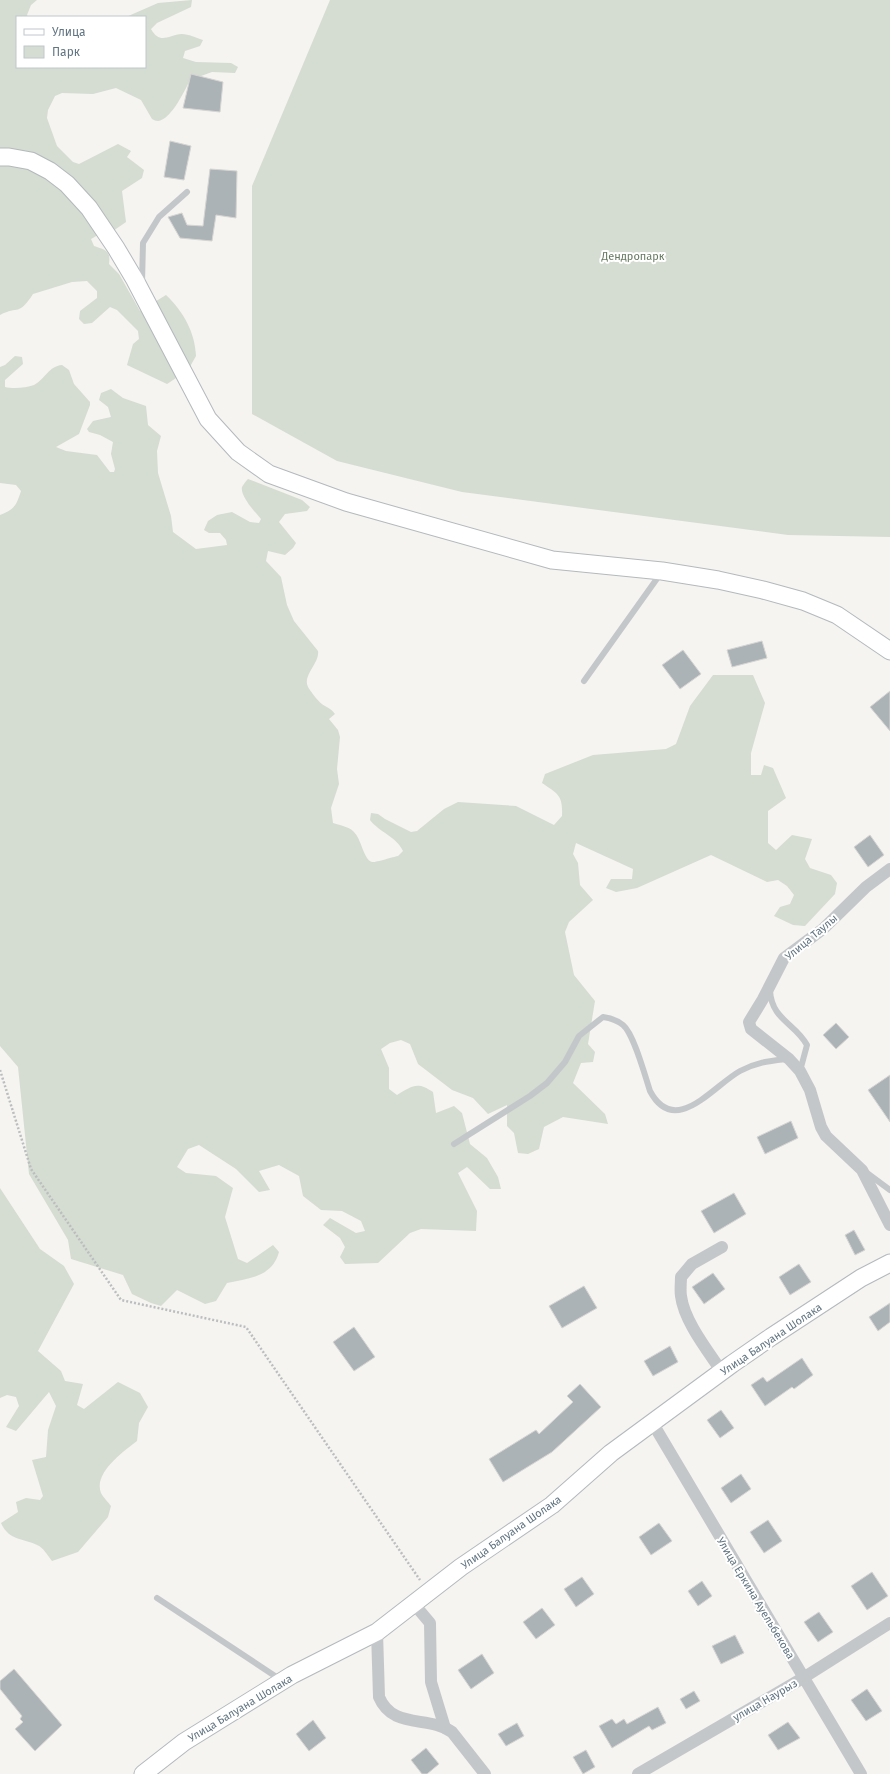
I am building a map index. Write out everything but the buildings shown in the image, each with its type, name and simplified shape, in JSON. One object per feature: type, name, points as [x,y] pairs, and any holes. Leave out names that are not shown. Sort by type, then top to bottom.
[{"type":"street","points":[[0,157],[10,157],[32,162],[50,171],[67,184],[89,208],[116,248],[141,291],[208,419],[238,452],[269,474],[346,502],[552,560],[662,571],[718,580],[803,601],[837,615],[890,651]]},
{"type":"street","name":"Улица Таулы","points":[[890,869],[866,887],[823,929],[784,958],[749,1022],[751,1028],[789,1058],[800,1071],[810,1090],[821,1127],[826,1136],[862,1170],[890,1225]]},
{"type":"street","points":[[722,1247],[692,1264],[681,1277],[681,1297],[686,1312],[696,1332],[722,1372]]},
{"type":"street","name":"Улица Балуана Шолака","points":[[143,1774],[184,1742],[283,1681],[377,1632],[461,1568],[552,1505],[611,1453],[652,1422],[771,1337],[861,1278],[890,1263]]},
{"type":"street","name":"Улица Еркина Ауельбекова","points":[[652,1422],[861,1774]]},
{"type":"street","points":[[414,1604],[430,1623],[432,1682],[445,1728]]},
{"type":"street","name":"улица Наурыз","points":[[638,1774],[803,1678],[890,1623]]},
{"type":"street","points":[[377,1632],[379,1697],[383,1706],[392,1714],[404,1719],[445,1728],[452,1732],[485,1774]]},
{"type":"lane","points":[[141,291],[143,243],[159,217],[187,192]]},
{"type":"lane","points":[[584,681],[662,571]]},
{"type":"lane","points":[[770,986],[770,999],[774,1009],[781,1019],[802,1036],[807,1045],[800,1071]]},
{"type":"lane","points":[[454,1144],[530,1096],[547,1083],[565,1062],[579,1036],[603,1017],[616,1020],[624,1026],[631,1037],[654,1099],[668,1109],[684,1110],[738,1072],[756,1063],[789,1058]]},
{"type":"lane","points":[[862,1170],[890,1190]]},
{"type":"lane","points":[[157,1598],[283,1681]]},
{"type":"path","points":[[0,1070],[31,1169],[121,1300],[246,1327],[428,1593]]},
{"type":"green space","points":[[0,0],[37,0],[31,5],[28,16],[16,16],[16,68],[146,68],[146,16],[128,16],[158,3],[192,0],[191,7],[157,23],[151,29],[154,34],[161,38],[182,34],[190,35],[203,40],[200,46],[185,51],[183,58],[196,62],[231,63],[238,67],[235,73],[212,72],[190,80],[173,110],[168,116],[158,121],[152,119],[141,100],[116,88],[93,94],[62,93],[55,96],[48,110],[47,118],[57,146],[73,162],[79,164],[118,144],[131,151],[127,157],[144,170],[142,178],[122,191],[126,222],[113,231],[98,235],[91,239],[94,246],[108,253],[109,264],[119,274],[140,311],[166,295],[178,308],[191,330],[195,347],[196,356],[188,370],[167,384],[127,365],[133,344],[139,339],[138,331],[117,310],[110,307],[92,323],[84,324],[79,319],[80,311],[97,298],[97,291],[87,281],[72,282],[33,294],[21,308],[0,315]]},
{"type":"green space","name":"Дендропарк","points":[[330,0],[890,0],[890,537],[788,535],[462,492],[337,461],[252,414],[252,186]]},
{"type":"green space","points":[[15,356],[22,357],[23,364],[5,380],[5,387],[20,388],[34,385],[50,370],[58,366],[62,365],[69,370],[74,384],[90,402],[90,405],[79,434],[56,447],[66,451],[97,455],[110,472],[114,472],[115,469],[111,454],[113,442],[100,435],[89,432],[87,429],[93,421],[111,417],[108,407],[99,400],[101,393],[111,389],[123,398],[146,406],[148,425],[161,436],[157,451],[158,473],[171,516],[173,532],[196,549],[227,545],[226,540],[220,533],[209,533],[204,530],[208,521],[217,515],[232,512],[250,522],[259,523],[261,519],[248,504],[242,491],[242,487],[248,479],[302,500],[310,507],[307,511],[285,514],[279,522],[296,543],[285,555],[268,551],[266,561],[281,577],[287,605],[294,621],[318,651],[318,656],[307,678],[308,687],[313,695],[323,705],[335,714],[329,719],[338,730],[340,737],[337,769],[339,784],[331,808],[333,823],[353,831],[366,857],[372,862],[398,856],[403,851],[397,842],[370,820],[371,813],[378,814],[411,832],[417,831],[444,809],[458,802],[516,806],[554,825],[562,816],[562,804],[556,793],[542,783],[545,774],[593,755],[666,749],[676,744],[690,706],[713,675],[753,675],[765,703],[751,753],[751,775],[761,775],[764,765],[773,768],[786,798],[768,811],[768,843],[776,850],[792,835],[812,839],[805,859],[810,868],[831,875],[837,883],[835,894],[805,926],[793,925],[774,916],[780,907],[790,904],[794,895],[787,886],[778,880],[767,882],[711,855],[637,888],[616,892],[606,888],[611,879],[632,879],[633,869],[576,843],[573,854],[578,863],[580,885],[593,900],[569,922],[565,932],[574,975],[595,1001],[588,1044],[595,1052],[593,1062],[581,1063],[573,1083],[605,1114],[608,1124],[563,1117],[544,1127],[539,1149],[528,1154],[518,1153],[514,1133],[507,1126],[507,1105],[488,1114],[473,1098],[452,1090],[418,1064],[410,1044],[401,1040],[390,1043],[381,1049],[389,1068],[389,1089],[397,1095],[415,1086],[423,1087],[433,1092],[436,1113],[454,1106],[462,1113],[470,1144],[487,1158],[498,1177],[501,1189],[490,1189],[467,1167],[458,1173],[477,1211],[476,1231],[421,1229],[410,1233],[378,1263],[345,1264],[340,1257],[345,1247],[340,1238],[323,1225],[330,1218],[356,1233],[365,1231],[361,1221],[342,1211],[321,1210],[303,1196],[299,1176],[279,1165],[259,1171],[270,1190],[259,1192],[236,1169],[199,1145],[188,1149],[177,1167],[186,1173],[216,1176],[233,1188],[225,1217],[238,1259],[247,1263],[273,1245],[279,1252],[271,1267],[252,1278],[227,1283],[216,1301],[205,1304],[177,1290],[161,1306],[132,1294],[123,1275],[71,1259],[68,1240],[29,1174],[18,1067],[0,1046],[0,515],[12,509],[18,500],[21,491],[16,485],[0,483],[0,367],[5,365]]},
{"type":"green space","points":[[0,1188],[40,1249],[64,1266],[74,1284],[38,1351],[61,1371],[65,1381],[83,1384],[77,1405],[84,1409],[118,1382],[140,1393],[148,1407],[139,1423],[137,1441],[111,1463],[101,1478],[101,1493],[111,1506],[108,1517],[78,1552],[52,1561],[39,1546],[12,1536],[4,1529],[1,1523],[18,1512],[16,1502],[26,1498],[40,1500],[43,1496],[32,1460],[46,1457],[48,1430],[56,1406],[49,1392],[16,1431],[6,1427],[19,1406],[16,1397],[7,1395],[0,1398]]}]
